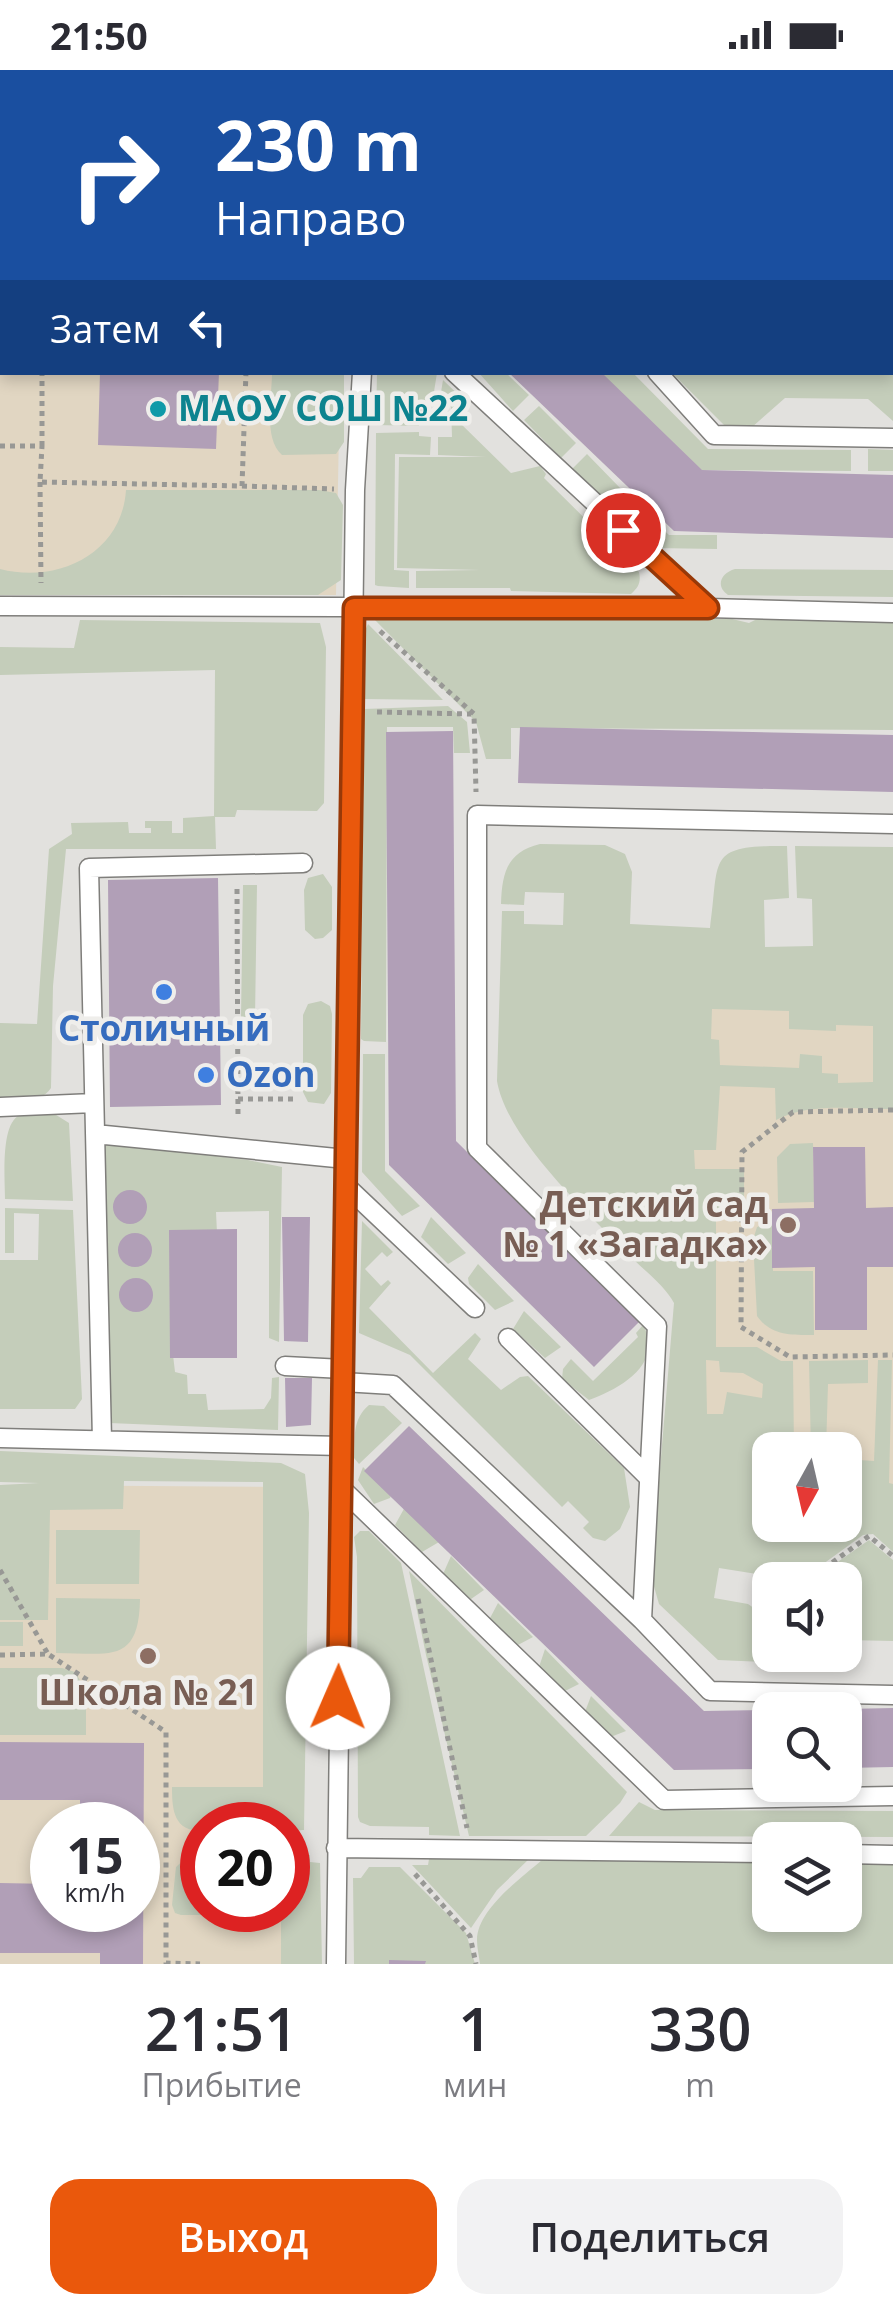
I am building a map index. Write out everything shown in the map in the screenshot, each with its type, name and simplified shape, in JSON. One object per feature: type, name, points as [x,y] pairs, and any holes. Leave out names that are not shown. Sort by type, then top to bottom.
[{"type":"lane","points":[[336,1964],[355,490],[362,375]]},
{"type":"lane","points":[[457,375],[708,608]]},
{"type":"lane","points":[[659,375],[714,435],[893,438]]},
{"type":"lane","points":[[0,606],[708,608],[893,613]]},
{"type":"lane","points":[[642,1620],[657,1326],[477,1148],[477,815],[893,824]]},
{"type":"lane","points":[[102,1440],[88,868],[303,863]]},
{"type":"lane","points":[[0,1106],[94,1103]]},
{"type":"lane","points":[[95,1134],[346,1159]]},
{"type":"lane","points":[[346,1185],[475,1308]]},
{"type":"lane","points":[[508,1338],[649,1478]]},
{"type":"lane","points":[[284,1366],[393,1385],[642,1620],[710,1692],[893,1696]]},
{"type":"lane","points":[[0,1438],[342,1446]]},
{"type":"lane","points":[[341,1488],[664,1800],[893,1796]]},
{"type":"lane","points":[[336,1848],[752,1853]]},
{"type":"lane","points":[[862,1854],[893,1854]]},
{"type":"path","points":[[42,375],[42,606]]},
{"type":"path","points":[[242,486],[246,375]]},
{"type":"path","points":[[0,446],[42,446]]},
{"type":"path","points":[[40,482],[355,490]]},
{"type":"path","points":[[354,608],[474,714],[477,815]]},
{"type":"path","points":[[352,711],[474,714]]},
{"type":"path","points":[[237,866],[238,1116]]},
{"type":"path","points":[[238,1098],[297,1099]]},
{"type":"path","points":[[893,1110],[793,1112],[742,1152],[741,1327],[790,1357],[893,1356]]},
{"type":"path","points":[[833,1562],[869,1536],[893,1556]]},
{"type":"path","points":[[409,1553],[472,1850]]},
{"type":"path","points":[[0,1570],[48,1654],[166,1732],[166,1963],[200,1964]]},
{"type":"path","points":[[0,1655],[48,1654]]},
{"type":"path","points":[[404,1862],[470,1936],[476,1964]]},
{"type":"shaded area","points":[[0,375],[340,375],[336,595],[0,595]]},
{"type":"shaded area","name":"Детский сад № 1 «Загадка»","points":[[685,998],[893,1000],[893,1506],[862,1505],[862,1432],[752,1432],[752,1461],[682,1504]]},
{"type":"shaded area","name":"Школа № 21","points":[[0,1485],[297,1487],[296,1802],[180,1802],[180,1932],[295,1932],[295,1964],[0,1964]]},
{"type":"green space","points":[[272,375],[344,375],[344,442],[336,454],[282,455],[272,439]]},
{"type":"green space","points":[[377,375],[437,375],[432,404],[419,405],[419,426],[376,425]]},
{"type":"green space","points":[[481,375],[508,375],[529,395],[513,411]]},
{"type":"green space","points":[[601,375],[635,375],[708,449],[851,450],[851,471],[695,470]]},
{"type":"green space","points":[[674,375],[893,375],[893,421],[868,399],[785,398],[751,428],[727,428]]},
{"type":"green space","points":[[443,380],[470,406],[458,421],[511,473],[540,466],[546,474],[544,478],[639,572],[639,584],[631,594],[416,588],[416,571],[480,570],[397,568],[399,457],[486,457],[438,455],[438,437],[452,437],[451,405],[439,404]]},
{"type":"green space","points":[[539,406],[576,443],[561,458],[524,420]]},
{"type":"green space","points":[[419,432],[419,436],[431,437],[430,455],[395,454],[394,570],[409,571],[409,588],[378,586],[376,433]]},
{"type":"green space","points":[[868,449],[893,450],[893,471],[868,471]]},
{"type":"green space","points":[[587,454],[621,489],[606,504],[572,469]]},
{"type":"green space","points":[[126,490],[336,493],[343,505],[341,580],[318,595],[0,595],[0,569],[43,572],[83,559],[99,547],[122,512]]},
{"type":"green space","points":[[632,500],[669,535],[717,535],[717,549],[654,548],[619,515],[620,509]]},
{"type":"green space","points":[[735,569],[893,570],[893,597],[728,595],[721,580]]},
{"type":"green space","points":[[374,619],[732,619],[749,623],[757,619],[893,620],[893,730],[511,728],[511,759],[486,759],[476,722]]},
{"type":"green space","points":[[80,620],[320,623],[326,647],[324,803],[317,811],[237,810],[235,817],[215,817],[216,849],[66,849],[53,986],[51,1088],[35,1099],[0,1099],[0,1023],[37,1024],[49,849],[72,834],[71,823],[128,822],[129,833],[151,833],[151,828],[145,828],[145,821],[172,821],[172,833],[183,833],[183,818],[214,816],[215,670],[0,675],[0,647],[74,648]]},
{"type":"green space","points":[[368,624],[443,700],[363,699],[363,635]]},
{"type":"green space","points":[[448,706],[467,722],[470,753],[454,753],[453,727],[387,727],[386,1042],[364,1041],[364,709]]},
{"type":"green space","points":[[540,844],[605,845],[625,854],[632,872],[630,924],[710,928],[717,871],[722,860],[742,849],[787,846],[789,898],[764,900],[765,947],[813,946],[812,899],[797,898],[795,846],[893,847],[893,1109],[818,1109],[776,1120],[775,1088],[720,1086],[716,1150],[694,1150],[695,1169],[744,1169],[744,1198],[716,1213],[716,1347],[757,1347],[781,1361],[793,1361],[794,1432],[752,1432],[752,1542],[853,1542],[826,1562],[752,1562],[752,1573],[719,1568],[714,1598],[752,1607],[752,1661],[718,1660],[659,1604],[651,1576],[674,1303],[552,1176],[516,1128],[497,1081],[502,911],[524,911],[524,924],[563,925],[564,893],[525,892],[524,905],[501,904],[509,865],[520,852]],"holes":[[[712,1009],[789,1011],[789,1029],[836,1031],[836,1025],[873,1026],[873,1082],[838,1083],[838,1074],[822,1073],[822,1056],[800,1054],[799,1068],[720,1065],[719,1040],[711,1039]],[[706,1360],[719,1361],[720,1372],[743,1373],[763,1384],[762,1398],[727,1392],[723,1414],[707,1414]]]},
{"type":"green space","points":[[323,874],[332,887],[332,930],[315,939],[305,930],[304,890],[308,878]]},
{"type":"green space","points":[[243,885],[257,885],[255,1018],[241,1017]]},
{"type":"green space","points":[[321,1001],[330,1006],[332,1014],[331,1093],[324,1104],[308,1102],[303,1092],[303,1015],[308,1004]]},
{"type":"green space","points":[[363,1054],[385,1054],[385,1171],[420,1206],[402,1216],[362,1172]]},
{"type":"green space","points":[[53,1113],[69,1123],[73,1201],[5,1199],[6,1140],[14,1120],[24,1114]]},
{"type":"green space","points":[[813,1143],[814,1202],[778,1203],[777,1157],[790,1144]]},
{"type":"green space","points":[[101,1144],[282,1167],[279,1342],[269,1338],[269,1211],[216,1212],[217,1233],[173,1355],[175,1372],[187,1375],[188,1394],[206,1394],[208,1410],[264,1409],[271,1398],[272,1378],[279,1377],[278,1430],[109,1423]]},
{"type":"green space","points":[[5,1208],[73,1210],[82,1399],[75,1409],[0,1409],[0,1260],[38,1260],[39,1214],[14,1213],[14,1253],[5,1253]]},
{"type":"green space","points":[[431,1217],[466,1253],[448,1264],[421,1237]]},
{"type":"green space","points":[[362,1221],[393,1252],[387,1257],[382,1252],[365,1269],[381,1286],[388,1280],[391,1283],[369,1308],[433,1373],[475,1333],[481,1339],[468,1359],[501,1390],[528,1376],[624,1468],[630,1507],[620,1529],[605,1541],[593,1538],[583,1528],[589,1522],[568,1501],[562,1507],[410,1355],[359,1333]]},
{"type":"green space","points":[[772,1222],[773,1271],[813,1271],[814,1335],[775,1331],[757,1316],[753,1240],[757,1227]]},
{"type":"green space","points":[[478,1264],[514,1301],[495,1310],[469,1284],[468,1278]]},
{"type":"green space","points":[[524,1311],[561,1347],[545,1358],[513,1329]]},
{"type":"green space","points":[[643,1325],[648,1352],[636,1373],[625,1382],[589,1400],[562,1379],[563,1369],[571,1359],[593,1381],[638,1337],[636,1333]]},
{"type":"green space","points":[[868,1360],[868,1383],[828,1384],[827,1432],[811,1432],[809,1361]]},
{"type":"green space","points":[[878,1360],[892,1360],[889,1483],[893,1484],[893,1552],[873,1534],[863,1535],[862,1460],[874,1461]]},
{"type":"green space","points":[[369,1405],[384,1406],[402,1423],[359,1464],[354,1458],[356,1429]]},
{"type":"green space","points":[[0,1451],[281,1463],[305,1474],[309,1513],[304,1802],[180,1802],[180,1823],[173,1804],[172,1787],[263,1787],[263,1482],[124,1481],[123,1509],[50,1510],[48,1620],[0,1620],[0,1485],[39,1483],[0,1482]]},
{"type":"green space","points":[[363,1467],[390,1498],[374,1504],[358,1480]]},
{"type":"green space","points":[[405,1507],[439,1542],[422,1552],[395,1525]]},
{"type":"green space","points":[[56,1530],[140,1530],[139,1584],[56,1584]]},
{"type":"green space","points":[[360,1531],[369,1531],[401,1563],[460,1836],[429,1835],[429,1827],[370,1826],[358,1817],[354,1537]]},
{"type":"green space","points":[[869,1540],[893,1560],[893,1641],[862,1640],[862,1562],[838,1562]]},
{"type":"green space","points":[[451,1556],[484,1590],[471,1599],[443,1574]]},
{"type":"green space","points":[[409,1571],[627,1792],[586,1836],[469,1836]]},
{"type":"green space","points":[[56,1598],[140,1599],[134,1635],[118,1651],[56,1653]]},
{"type":"green space","points":[[498,1603],[533,1637],[516,1646],[489,1620]]},
{"type":"green space","points":[[0,1622],[23,1622],[23,1646],[0,1646]]},
{"type":"green space","points":[[545,1649],[579,1684],[561,1693],[538,1670]]},
{"type":"green space","points":[[0,1668],[62,1668],[75,1672],[86,1690],[86,1735],[0,1735]]},
{"type":"green space","points":[[591,1696],[626,1731],[608,1738],[583,1717]]},
{"type":"green space","points":[[639,1802],[655,1810],[893,1811],[893,1837],[862,1837],[862,1822],[752,1822],[752,1837],[609,1836]]},
{"type":"green space","points":[[429,1859],[529,1859],[497,1890],[471,1928],[412,1865],[428,1865]]},
{"type":"green space","points":[[542,1860],[752,1862],[752,1932],[862,1932],[862,1862],[893,1863],[893,1964],[480,1964],[479,1929],[502,1896]]},
{"type":"green space","points":[[310,1862],[320,1863],[322,1964],[281,1964],[281,1932],[310,1932]]},
{"type":"green space","points":[[180,1863],[180,1915],[172,1905],[176,1867]]},
{"type":"green space","points":[[369,1867],[400,1867],[466,1933],[475,1964],[354,1964],[353,1878],[361,1878]]},
{"type":"building","name":"МАОУ СОШ №22","points":[[100,375],[219,375],[216,449],[98,445]]},
{"type":"building","points":[[511,375],[604,375],[702,470],[893,475],[893,538],[674,531]]},
{"type":"building","points":[[520,727],[893,735],[893,792],[518,783]]},
{"type":"building","points":[[453,731],[456,1141],[639,1322],[594,1367],[389,1165],[386,732]]},
{"type":"building","name":"Столичный","points":[[218,878],[221,1105],[110,1107],[108,880]]},
{"type":"building","points":[[813,1147],[865,1147],[866,1208],[893,1207],[893,1267],[867,1267],[867,1330],[815,1330],[815,1267],[772,1268],[772,1209],[814,1208]]},
{"type":"building","points":[[130,1190],[142,1195],[147,1207],[142,1219],[130,1224],[118,1219],[113,1207],[118,1195]]},
{"type":"building","points":[[282,1217],[310,1217],[308,1342],[284,1341]]},
{"type":"building","points":[[237,1229],[237,1358],[170,1358],[169,1230]]},
{"type":"building","points":[[135,1233],[147,1238],[152,1250],[147,1262],[135,1267],[123,1262],[118,1250],[123,1238]]},
{"type":"building","points":[[136,1278],[148,1283],[153,1295],[148,1307],[136,1312],[124,1307],[119,1295],[124,1283]]},
{"type":"building","points":[[285,1378],[312,1378],[311,1425],[286,1427]]},
{"type":"building","points":[[409,1426],[704,1711],[752,1710],[752,1769],[674,1770],[364,1471]]},
{"type":"building","points":[[893,1708],[893,1767],[862,1768],[862,1709]]},
{"type":"building","points":[[0,1742],[144,1743],[144,1802],[0,1800]]},
{"type":"building","points":[[0,1883],[30,1884],[30,1932],[143,1932],[143,1964],[100,1964],[100,1953],[0,1953]]},
{"type":"building","points":[[389,1960],[426,1961],[389,1964]]},
{"type":"place","name":"МАОУ СОШ №22","points":[[158,409]]},
{"type":"place","name":"Столичный","points":[[164,992]]},
{"type":"place","name":"Ozon","points":[[206,1075]]},
{"type":"place","name":"Детский сад № 1 «Загадка»","points":[[788,1225]]},
{"type":"place","name":"Школа № 21","points":[[148,1656]]},
{"type":"route","points":[[338,1698],[354,608],[708,608],[623,530]]}]
